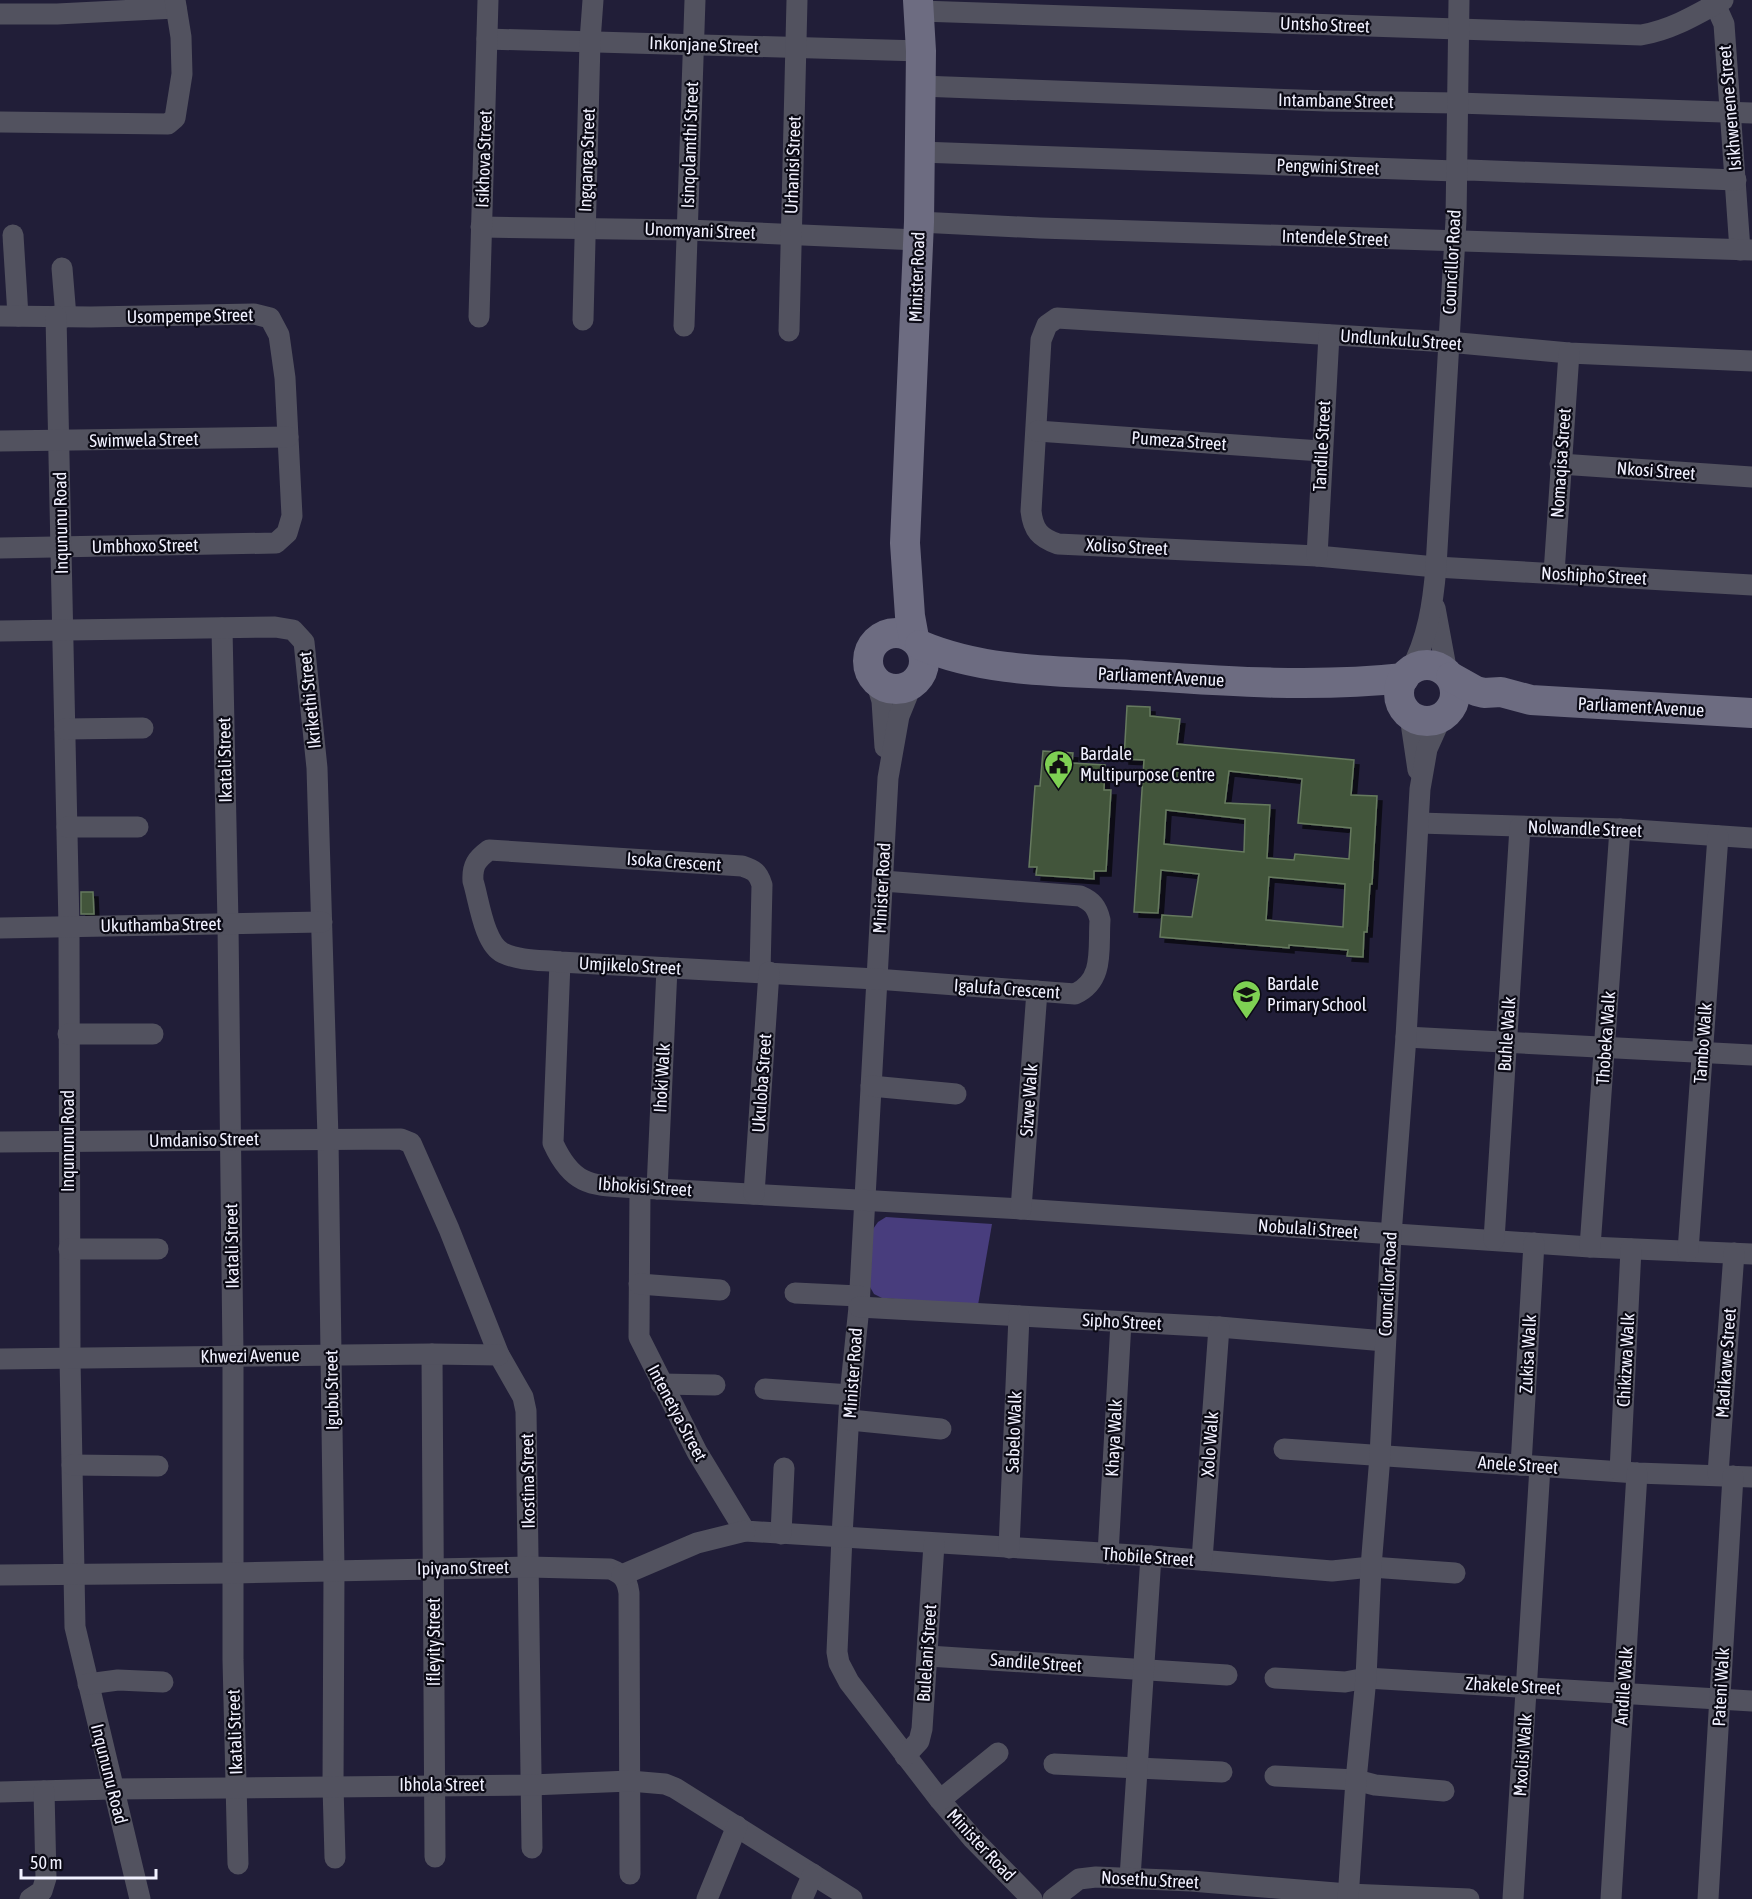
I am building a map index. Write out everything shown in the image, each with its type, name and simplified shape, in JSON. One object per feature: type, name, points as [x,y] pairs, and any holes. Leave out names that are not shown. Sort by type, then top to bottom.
[{"type":"street","name":"Isikhova Street","points":[[479,317],[488,0]]},
{"type":"street","name":"Ingqanga Street","points":[[583,320],[593,0]]},
{"type":"street","name":"Isinqolamthi Street","points":[[684,326],[694,0]]},
{"type":"street","name":"Urhanisi Street","points":[[789,331],[797,0]]},
{"type":"street","name":"Councillor Road","points":[[1407,674],[1420,653],[1425,638],[1436,567],[1454,242],[1459,0]]},
{"type":"street","name":"Untsho Street","points":[[920,4],[1459,29],[1641,35],[1660,32],[1719,2]]},
{"type":"street","name":"Isikhwenene Street","points":[[1719,2],[1724,24],[1729,113],[1746,250]]},
{"type":"street","points":[[0,14],[57,14],[175,4],[181,37],[182,74],[175,118],[168,124],[0,122]]},
{"type":"street","name":"Minister Road","points":[[917,641],[909,610],[905,543],[918,231],[920,4]]},
{"type":"street","name":"Inkonjane Street","points":[[487,39],[921,51]]},
{"type":"street","name":"Intambane Street","points":[[920,86],[1326,101],[1752,113]]},
{"type":"street","name":"Pengwini Street","points":[[920,152],[1736,180]]},
{"type":"street","name":"Unomyani Street","points":[[482,227],[791,233],[918,231]]},
{"type":"street","name":"Intendele Street","points":[[918,231],[998,227],[1746,250]]},
{"type":"street","points":[[9,316],[13,235]]},
{"type":"street","name":"Inqununu Road","points":[[62,268],[60,548],[64,629],[69,927],[68,1141],[75,1628],[140,1899]]},
{"type":"street","name":"Usompempe Street","points":[[9,316],[254,314],[270,318],[279,335],[285,378],[292,516],[287,533]]},
{"type":"street","name":"Undlunkulu Street","points":[[1052,321],[1064,317],[1569,352],[1752,361]]},
{"type":"street","name":"Xoliso Street","points":[[1052,321],[1047,325],[1041,340],[1031,511],[1032,524],[1038,534],[1047,541],[1058,544],[1317,556],[1436,567]]},
{"type":"street","name":"Tandile Street","points":[[1317,556],[1329,335]]},
{"type":"street","name":"Nomaqisa Street","points":[[1554,573],[1569,352]]},
{"type":"street","name":"Pumeza Street","points":[[1037,431],[1321,451]]},
{"type":"street","name":"Swimwela Street","points":[[0,441],[288,437]]},
{"type":"street","name":"Nkosi Street","points":[[1560,465],[1752,477]]},
{"type":"street","name":"Umbhoxo Street","points":[[0,548],[276,543],[287,533]]},
{"type":"street","name":"Minister Road","points":[[879,638],[893,605],[905,543]]},
{"type":"street","name":"Noshipho Street","points":[[1436,567],[1752,585]]},
{"type":"street","name":"Councillor Road","points":[[1433,596],[1449,675]]},
{"type":"street","name":"Ikrikethi Street","points":[[0,631],[274,627],[293,630],[304,642],[317,768],[322,922]]},
{"type":"street","name":"Ikatali Street","points":[[222,628],[233,1356],[233,1660],[238,1864]]},
{"type":"street","points":[[896,632],[905,633],[917,641],[924,653],[925,662],[915,682],[906,687],[893,689],[876,681],[869,669],[868,655],[879,638],[896,632]]},
{"type":"street","name":"Parliament Avenue","points":[[917,641],[954,658],[1009,668],[1220,681],[1314,684],[1407,674]]},
{"type":"street","points":[[1433,665],[1449,675],[1455,695],[1454,704],[1445,715],[1425,722],[1406,712],[1399,693],[1407,674],[1417,667],[1433,665]]},
{"type":"street","name":"Parliament Avenue","points":[[915,682],[933,674],[1009,668]]},
{"type":"street","name":"Parliament Avenue","points":[[1449,675],[1476,691],[1501,692],[1531,700],[1752,713]]},
{"type":"street","name":"Minister Road","points":[[876,681],[882,701],[888,778],[859,1301],[850,1395],[836,1642],[840,1663],[849,1682],[905,1756],[973,1839],[1032,1899]]},
{"type":"street","name":"Minister Road","points":[[888,778],[899,716],[903,703],[915,682]]},
{"type":"street","name":"Parliament Avenue","points":[[1314,684],[1376,697],[1406,712]]},
{"type":"street","name":"Parliament Avenue","points":[[1445,715],[1478,705],[1499,705],[1531,700]]},
{"type":"street","name":"Councillor Road","points":[[1406,712],[1420,789]]},
{"type":"street","name":"Councillor Road","points":[[1348,1896],[1366,1678],[1371,1567],[1380,1456],[1390,1235],[1406,1037],[1420,789],[1427,749],[1445,715]]},
{"type":"street","points":[[65,729],[143,728]]},
{"type":"street","name":"Nolwandle Street","points":[[1419,824],[1620,829],[1752,838]]},
{"type":"street","points":[[67,827],[138,826]]},
{"type":"street","name":"Buhle Walk","points":[[1494,1240],[1520,827]]},
{"type":"street","name":"Thobeka Walk","points":[[1590,1247],[1620,829]]},
{"type":"street","name":"Tambo Walk","points":[[1688,1251],[1718,836]]},
{"type":"street","name":"Umjikelo Street","points":[[489,850],[479,858],[473,871],[473,881],[490,941],[501,952],[509,955],[560,962],[876,979]]},
{"type":"street","name":"Isoka Crescent","points":[[489,850],[742,866],[754,870],[762,885],[765,972]]},
{"type":"street","name":"Igalufa Crescent","points":[[876,979],[1075,994],[1088,986],[1097,973],[1100,920],[1098,912],[1088,899],[1080,896],[883,881]]},
{"type":"street","name":"Ukuthamba Street","points":[[0,928],[322,922]]},
{"type":"street","name":"Igubu Street","points":[[322,922],[328,1138],[335,1858]]},
{"type":"street","name":"Ibhokisi Street","points":[[560,962],[553,1143],[561,1160],[578,1178],[597,1184],[865,1201]]},
{"type":"street","name":"Ihoki Walk","points":[[649,1188],[667,968]]},
{"type":"street","name":"Ukuloba Street","points":[[754,1194],[765,972]]},
{"type":"street","name":"Sizwe Walk","points":[[1021,1209],[1037,991]]},
{"type":"street","points":[[68,1034],[153,1034]]},
{"type":"street","points":[[1406,1037],[1752,1055]]},
{"type":"street","points":[[871,1086],[956,1094]]},
{"type":"street","name":"Umdaniso Street","points":[[0,1142],[328,1138],[407,1141]]},
{"type":"street","name":"Ikostina Street","points":[[407,1141],[416,1151],[499,1355],[523,1397],[526,1411],[532,1848]]},
{"type":"street","name":"Intenetya Street","points":[[649,1188],[639,1284],[639,1337],[661,1384],[698,1452],[745,1531]]},
{"type":"street","name":"Nobulali Street","points":[[865,1201],[1021,1209],[1590,1247],[1743,1253]]},
{"type":"street","name":"Zukisa Walk","points":[[1531,1466],[1534,1243]]},
{"type":"street","points":[[69,1249],[158,1249]]},
{"type":"street","name":"Chikizwa Walk","points":[[1629,1472],[1631,1249]]},
{"type":"street","name":"Madikawe Street","points":[[1734,1476],[1743,1253]]},
{"type":"street","points":[[639,1284],[720,1290]]},
{"type":"street","name":"Sipho Street","points":[[795,1293],[1018,1316],[1218,1327],[1385,1341]]},
{"type":"street","name":"Sabelo Walk","points":[[1009,1548],[1018,1316]]},
{"type":"street","name":"Khaya Walk","points":[[1107,1554],[1121,1322]]},
{"type":"street","name":"Xolo Walk","points":[[1202,1560],[1218,1327]]},
{"type":"street","name":"Ifleyity Street","points":[[432,1354],[435,1857]]},
{"type":"street","name":"Khwezi Avenue","points":[[0,1359],[499,1355]]},
{"type":"street","points":[[661,1384],[716,1385]]},
{"type":"street","points":[[765,1389],[850,1395]]},
{"type":"street","points":[[850,1420],[941,1429]]},
{"type":"street","name":"Anele Street","points":[[1284,1449],[1629,1472],[1734,1476]]},
{"type":"street","points":[[72,1465],[159,1466]]},
{"type":"street","name":"Mxolisi Walk","points":[[1514,1899],[1527,1687],[1531,1466]]},
{"type":"street","points":[[781,1534],[784,1467]]},
{"type":"street","name":"Andile Walk","points":[[1611,1899],[1623,1692],[1629,1472]]},
{"type":"street","name":"Pateni Walk","points":[[1708,1899],[1734,1476]]},
{"type":"street","points":[[630,1874],[629,1593],[626,1579],[622,1575],[697,1543],[745,1531],[842,1536]]},
{"type":"street","name":"Thobile Street","points":[[842,1536],[1332,1570],[1371,1567],[1455,1573]]},
{"type":"street","name":"Bulelani Street","points":[[905,1756],[919,1741],[921,1735],[934,1544]]},
{"type":"street","points":[[1130,1878],[1151,1556]]},
{"type":"street","name":"Ipiyano Street","points":[[0,1575],[529,1567],[610,1569],[622,1575]]},
{"type":"street","name":"Sandile Street","points":[[928,1656],[1227,1675]]},
{"type":"street","name":"Zhakele Street","points":[[1275,1678],[1345,1682],[1366,1678],[1752,1701]]},
{"type":"street","points":[[88,1684],[118,1680],[163,1682]]},
{"type":"street","points":[[940,1800],[998,1753]]},
{"type":"street","points":[[1054,1764],[1222,1772]]},
{"type":"street","points":[[1275,1776],[1356,1780],[1376,1785],[1444,1791]]},
{"type":"street","name":"Ibhola Street","points":[[0,1792],[531,1785],[630,1781],[665,1784],[737,1826],[852,1899]]},
{"type":"street","points":[[30,1899],[42,1891],[46,1878],[44,1791]]},
{"type":"street","points":[[707,1899],[737,1826]]},
{"type":"street","points":[[802,1899],[813,1874]]},
{"type":"street","name":"Nosethu Street","points":[[1053,1899],[1079,1879],[1096,1876],[1130,1878],[1191,1890],[1469,1899]]},
{"type":"shaded area","points":[[886,1217],[992,1224],[978,1305],[882,1298],[874,1294],[870,1287],[873,1229]]},
{"type":"building","points":[[1127,706],[1150,707],[1150,716],[1180,719],[1177,744],[1354,760],[1351,795],[1377,796],[1372,884],[1370,884],[1367,932],[1364,932],[1363,957],[1347,956],[1348,950],[1289,945],[1289,948],[1160,937],[1162,915],[1192,917],[1199,874],[1161,870],[1158,913],[1134,912],[1144,760],[1124,759]],"holes":[[[1229,771],[1302,779],[1298,823],[1351,828],[1349,859],[1295,854],[1294,860],[1267,858],[1270,805],[1225,803]],[[1166,810],[1245,819],[1244,852],[1164,844]],[[1269,877],[1345,884],[1343,927],[1266,920]]]},
{"type":"building","points":[[1043,751],[1073,753],[1072,763],[1105,765],[1104,790],[1111,790],[1106,871],[1094,871],[1094,879],[1036,875],[1037,867],[1029,867],[1035,786],[1040,786]]},
{"type":"building","points":[[81,892],[93,892],[94,914],[81,914]]},
{"type":"place","name":"Bardale Multipurpose Centre","points":[[1059,790]]},
{"type":"place","name":"Bardale Primary School","points":[[1246,1020]]}]
